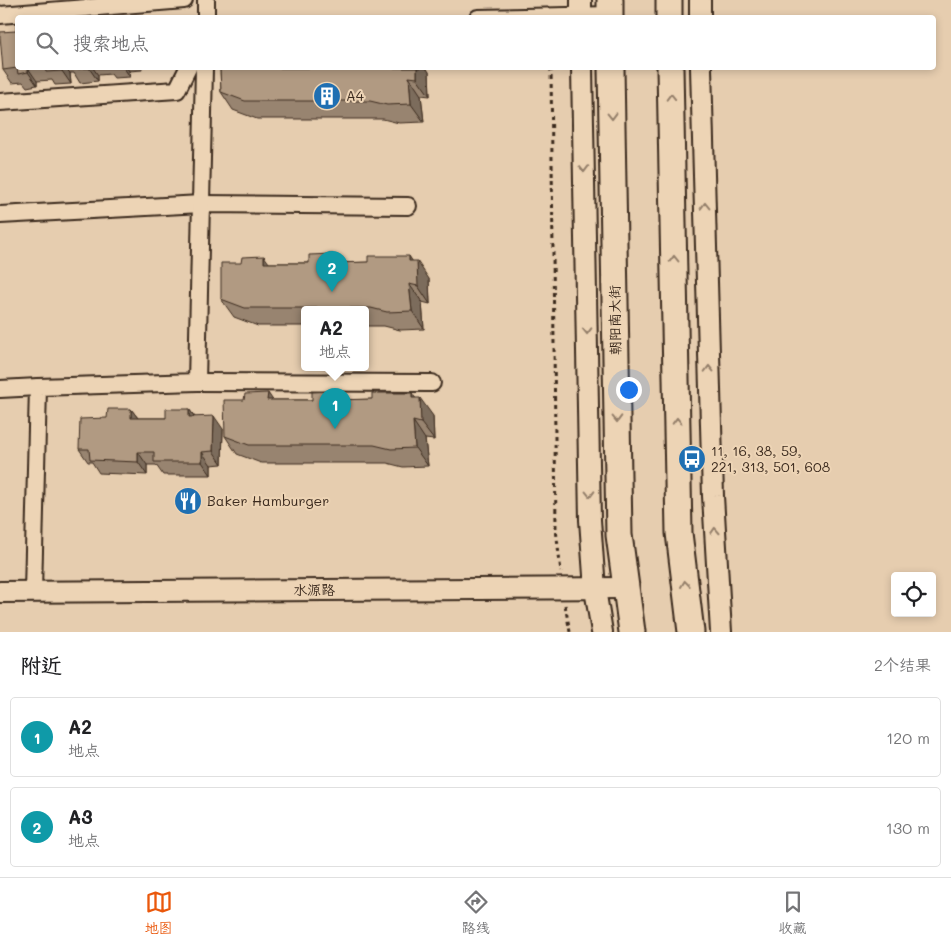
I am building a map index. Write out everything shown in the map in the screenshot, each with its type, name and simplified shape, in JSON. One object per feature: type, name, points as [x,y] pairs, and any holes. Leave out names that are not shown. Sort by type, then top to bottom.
[{"type":"main road","points":[[669,0],[669,15]]},
{"type":"main road","name":"朝阳南大街","points":[[611,70],[619,535],[632,632]]},
{"type":"main road","points":[[670,70],[679,533],[691,632]]},
{"type":"street","points":[[0,15],[141,2],[184,0]]},
{"type":"street","points":[[206,0],[206,15]]},
{"type":"street","points":[[700,0],[700,15]]},
{"type":"street","points":[[522,15],[610,11]]},
{"type":"street","points":[[0,102],[178,90],[187,70]]},
{"type":"street","points":[[197,382],[204,70]]},
{"type":"street","points":[[582,70],[590,520],[595,588],[602,632]]},
{"type":"street","points":[[702,70],[712,496],[721,632]]},
{"type":"street","points":[[0,215],[201,204],[408,206]]},
{"type":"street","points":[[0,389],[197,382],[432,383]]},
{"type":"street","points":[[33,592],[38,387]]},
{"type":"street","name":"水源路","points":[[0,592],[627,588]]},
{"type":"path","points":[[551,70],[556,529],[570,632]]},
{"type":"building","points":[[15,31],[15,68],[3,70],[0,32]]},
{"type":"building","points":[[17,70],[28,70],[28,72],[18,74]]},
{"type":"building","points":[[46,70],[62,71],[46,72]]},
{"type":"building","points":[[220,70],[417,70],[417,78],[409,77],[411,104],[387,105],[370,101],[245,101],[221,92]]},
{"type":"building","points":[[333,254],[332,263],[368,262],[368,256],[409,256],[409,261],[417,261],[418,286],[409,284],[412,311],[387,312],[369,308],[369,306],[245,308],[221,299],[221,263],[241,263],[242,257],[264,256],[264,263],[309,263],[309,255]]},
{"type":"building","points":[[336,391],[335,400],[372,399],[372,393],[412,393],[412,398],[420,398],[421,423],[413,421],[415,448],[391,449],[374,445],[249,445],[225,436],[224,400],[244,400],[245,394],[268,393],[267,400],[312,400],[312,392]]},
{"type":"building","points":[[108,409],[131,409],[131,418],[166,418],[166,409],[189,409],[189,417],[214,416],[213,451],[202,452],[202,462],[154,462],[154,452],[138,452],[138,462],[90,460],[89,449],[79,449],[80,419],[107,418]]},
{"type":"place","name":"A4","points":[[327,96]]},
{"type":"place","name":"A3","points":[[332,292]]},
{"type":"place","name":"A2","points":[[335,429]]},
{"type":"place","name":"11, 16, 38, 59, 221, 313, 501, 608","points":[[692,459]]},
{"type":"place","name":"Baker Hamburger","points":[[188,501]]}]
